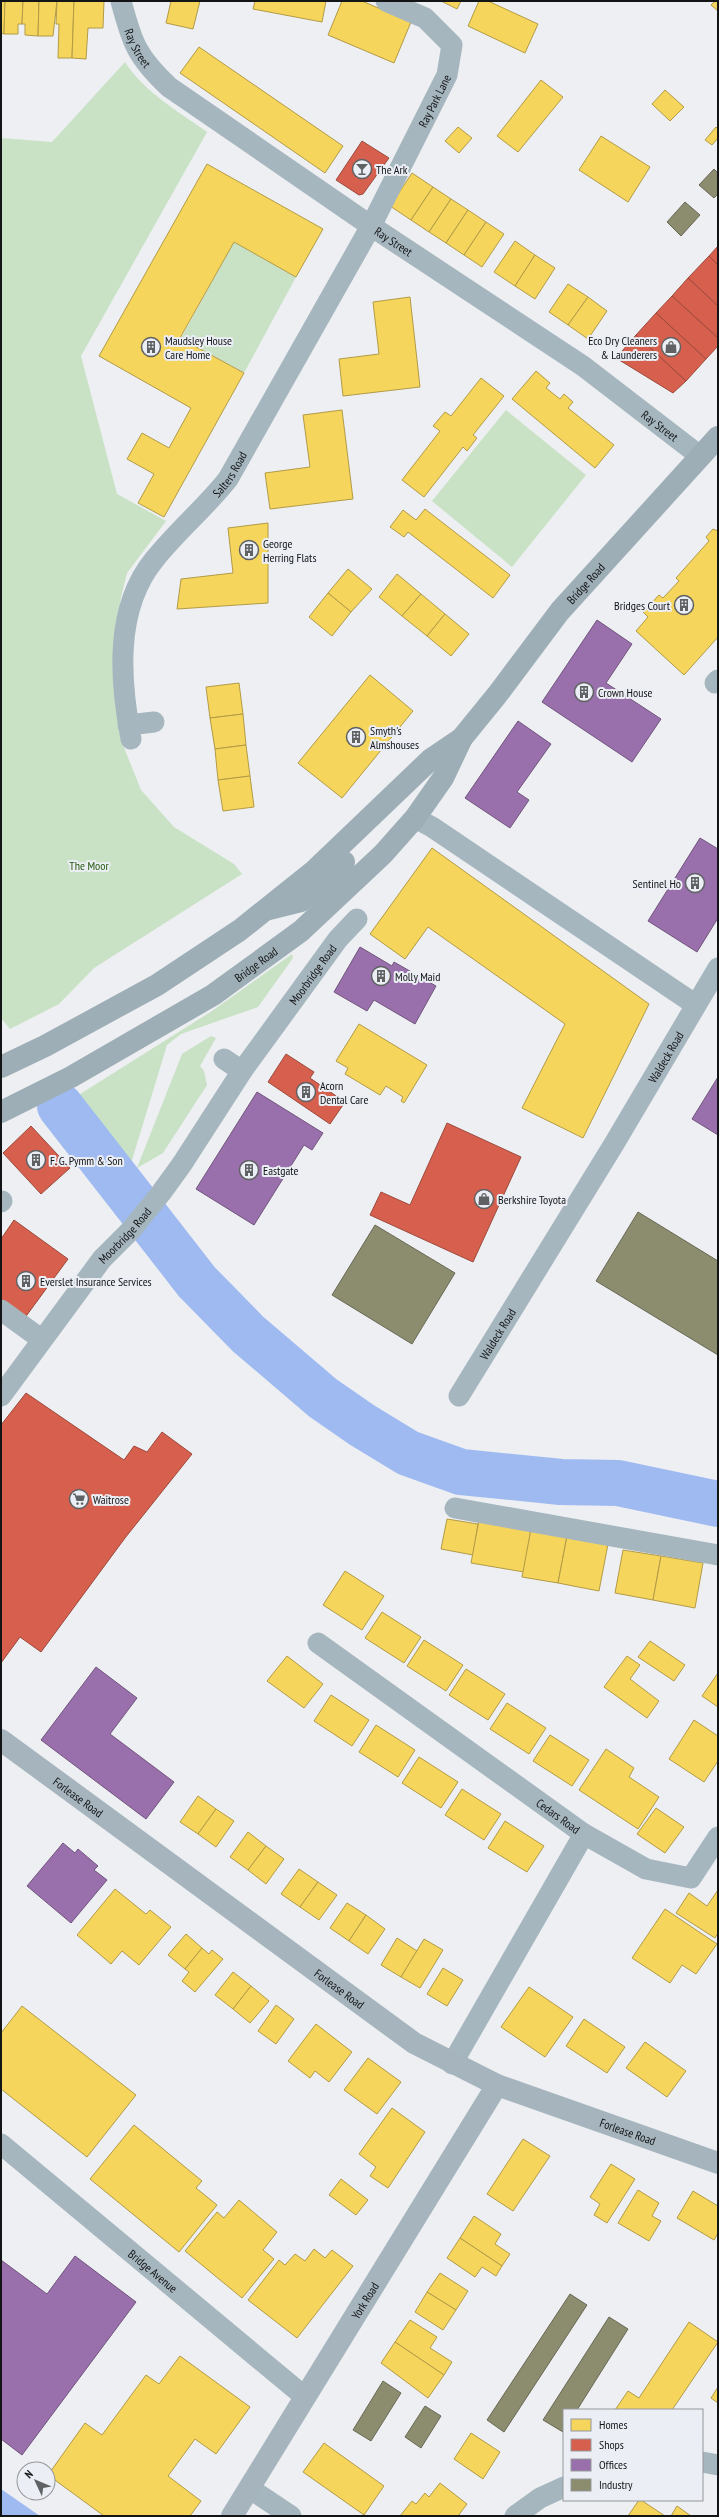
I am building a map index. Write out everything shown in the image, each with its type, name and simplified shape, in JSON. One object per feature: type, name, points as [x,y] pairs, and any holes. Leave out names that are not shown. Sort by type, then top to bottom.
[{"type":"main road","name":"Bridge Road","points":[[7,1109],[71,1077],[213,996],[301,931],[383,854],[415,818],[443,778],[462,738],[497,695],[560,611],[718,436]]},
{"type":"main road","name":"Bridge Road","points":[[1,1067],[45,1046],[157,985],[240,930],[315,870],[431,759],[462,738]]},
{"type":"main road","name":"Bridge Road","points":[[264,910],[292,904],[309,896],[394,815],[401,814],[415,818]]},
{"type":"street","name":"Ray Street","points":[[121,1],[134,46],[148,68],[169,87],[370,226],[583,366],[700,456]]},
{"type":"street","name":"Ray Park Lane","points":[[370,226],[447,74],[452,45],[425,18],[386,1]]},
{"type":"street","name":"Salters Road","points":[[154,722],[129,732],[123,693],[123,654],[132,601],[142,576],[154,559],[210,502],[228,479],[370,226]]},
{"type":"street","points":[[415,818],[432,827],[696,1006]]},
{"type":"street","name":"Moorbridge Road","points":[[1,1396],[41,1339],[102,1258],[130,1230],[161,1193],[242,1071],[338,939],[357,919]]},
{"type":"street","name":"Waldeck Road","points":[[459,1396],[614,1144],[718,968]]},
{"type":"street","points":[[224,1059],[242,1071]]},
{"type":"street","points":[[1,1310],[41,1339]]},
{"type":"street","points":[[455,1508],[718,1555]]},
{"type":"street","name":"Cedars Road","points":[[318,1643],[584,1834],[452,2064]]},
{"type":"street","name":"Forlease Road","points":[[1,1740],[414,2043],[452,2064],[497,2085],[718,2163]]},
{"type":"street","points":[[584,1834],[646,1869],[691,1878],[718,1837]]},
{"type":"street","name":"York Road","points":[[232,2516],[305,2397],[340,2344],[497,2085]]},
{"type":"street","name":"Bridge Avenue","points":[[1,2144],[305,2397]]},
{"type":"street","points":[[703,2462],[718,2465]]},
{"type":"street","points":[[515,2516],[540,2498],[563,2487]]},
{"type":"street","points":[[249,2488],[291,2516]]},
{"type":"green space","name":"The Moor","points":[[125,62],[142,83],[152,92],[207,132],[81,356],[117,494],[166,521],[127,573],[121,597],[114,657],[121,740],[141,790],[174,827],[234,864],[242,874],[94,968],[59,1004],[10,1029],[1,1018],[1,138],[52,142]]},
{"type":"green space","points":[[234,242],[296,277],[244,373],[181,338]]},
{"type":"green space","points":[[506,410],[586,475],[512,567],[432,501]]},
{"type":"green space","points":[[292,954],[293,958],[258,1007],[181,1034],[167,1045],[129,1170],[120,1182],[58,1108],[212,1011]]},
{"type":"green space","points":[[211,1036],[216,1038],[200,1066],[204,1071],[207,1085],[163,1153],[137,1168],[182,1054]]},
{"type":"water","points":[[1,2489],[16,2499],[16,2501],[18,2501],[40,2516],[1,2516]]},
{"type":"building: Homes","points":[[1,1],[5,1],[4,34],[1,33]]},
{"type":"building: Homes","points":[[5,1],[23,1],[22,24],[18,24],[18,34],[4,34]]},
{"type":"building: Homes","points":[[23,1],[39,1],[38,36],[25,35],[25,24],[22,24]]},
{"type":"building: Homes","points":[[39,1],[57,1],[53,36],[38,36]]},
{"type":"building: Homes","points":[[57,1],[74,1],[72,58],[58,58],[59,24],[56,24]]},
{"type":"building: Homes","points":[[74,1],[104,1],[103,28],[88,28],[86,59],[72,58]]},
{"type":"building: Homes","points":[[171,1],[200,1],[193,29],[166,23]]},
{"type":"building: Homes","points":[[255,1],[326,1],[322,22],[253,9]]},
{"type":"building: Homes","points":[[342,1],[362,1],[411,22],[394,63],[328,35]]},
{"type":"building: Homes","points":[[441,1],[461,1],[457,9]]},
{"type":"building: Homes","points":[[479,1],[488,1],[538,24],[525,53],[468,26]]},
{"type":"building: Homes","points":[[715,1],[718,1],[718,11],[711,5]]},
{"type":"building: Homes","points":[[199,47],[343,146],[325,173],[180,73]]},
{"type":"building: Homes","points":[[541,80],[563,97],[518,152],[497,136]]},
{"type":"building: Homes","points":[[665,90],[684,107],[670,121],[652,104]]},
{"type":"building: Homes","points":[[458,127],[472,138],[459,153],[445,141]]},
{"type":"building: Homes","points":[[716,127],[718,129],[718,138],[712,145],[705,140]]},
{"type":"building: Homes","points":[[601,136],[650,167],[628,202],[579,170]]},
{"type":"building: Homes","name":"Maudsley House Care Home","points":[[207,164],[323,229],[296,277],[234,242],[180,338],[244,373],[164,517],[138,503],[154,474],[127,459],[142,433],[169,448],[191,408],[99,356]]},
{"type":"building: Homes","points":[[412,173],[433,187],[411,220],[390,206]]},
{"type":"building: Homes","points":[[433,187],[451,199],[429,232],[411,220]]},
{"type":"building: Homes","points":[[451,199],[468,210],[446,243],[429,232]]},
{"type":"building: Homes","points":[[468,210],[486,222],[464,255],[446,243]]},
{"type":"building: Homes","points":[[486,222],[504,234],[482,267],[464,255]]},
{"type":"building: Homes","points":[[515,241],[535,255],[515,286],[494,272]]},
{"type":"building: Homes","points":[[535,255],[555,268],[535,299],[515,286]]},
{"type":"building: Homes","points":[[568,284],[588,297],[568,325],[549,312]]},
{"type":"building: Homes","points":[[410,297],[420,387],[343,396],[339,359],[379,354],[373,302]]},
{"type":"building: Homes","points":[[588,297],[607,311],[588,339],[568,325]]},
{"type":"building: Homes","points":[[536,371],[550,383],[546,388],[560,399],[564,394],[573,402],[568,408],[614,445],[595,468],[512,399]]},
{"type":"building: Homes","points":[[481,378],[504,396],[473,435],[477,438],[467,451],[463,447],[424,497],[402,480],[440,431],[433,426],[445,412],[451,416]]},
{"type":"building: Homes","points":[[342,410],[353,499],[270,509],[265,473],[310,467],[303,415]]},
{"type":"building: Homes","points":[[425,509],[510,575],[493,598],[408,532],[404,537],[390,527],[403,510],[416,520]]},
{"type":"building: Homes","name":"George Herring Flats","points":[[268,523],[268,603],[177,609],[181,579],[233,573],[228,528]]},
{"type":"building: Homes","name":"Bridges Court","points":[[713,529],[718,531],[718,637],[684,675],[636,631],[648,617],[643,612],[659,595],[663,598],[679,581],[676,578],[709,541],[706,537]]},
{"type":"building: Homes","points":[[348,569],[372,589],[351,612],[328,593]]},
{"type":"building: Homes","points":[[397,574],[421,594],[402,616],[379,597]]},
{"type":"building: Homes","points":[[328,593],[351,612],[332,636],[309,617]]},
{"type":"building: Homes","points":[[421,594],[445,614],[427,636],[402,616]]},
{"type":"building: Homes","points":[[445,614],[469,634],[451,656],[427,636]]},
{"type":"building: Homes","name":"Smyth's Almshouses","points":[[370,675],[413,711],[342,798],[298,763]]},
{"type":"building: Homes","points":[[239,683],[243,714],[210,718],[206,687]]},
{"type":"building: Homes","points":[[243,714],[246,745],[215,749],[210,718]]},
{"type":"building: Homes","points":[[246,745],[250,776],[218,780],[215,749]]},
{"type":"building: Homes","points":[[250,776],[254,807],[223,811],[218,780]]},
{"type":"building: Homes","points":[[432,848],[649,1004],[583,1138],[522,1108],[565,1024],[428,927],[405,959],[370,934]]},
{"type":"building: Homes","points":[[359,1024],[427,1065],[404,1103],[401,1101],[403,1097],[386,1086],[380,1095],[345,1074],[348,1068],[336,1061]]},
{"type":"building: Homes","points":[[447,1519],[478,1524],[473,1555],[441,1549]]},
{"type":"building: Homes","points":[[479,1520],[531,1529],[524,1572],[471,1563]]},
{"type":"building: Homes","points":[[531,1529],[567,1536],[558,1583],[522,1577]]},
{"type":"building: Homes","points":[[567,1536],[608,1544],[599,1591],[558,1583]]},
{"type":"building: Homes","points":[[623,1550],[661,1556],[653,1600],[615,1593]]},
{"type":"building: Homes","points":[[661,1556],[703,1563],[695,1608],[653,1600]]},
{"type":"building: Homes","points":[[345,1571],[384,1596],[362,1630],[323,1605]]},
{"type":"building: Homes","points":[[3,1598],[33,1619],[1,1661],[1,1601]]},
{"type":"building: Homes","points":[[382,1612],[421,1637],[404,1663],[365,1638]]},
{"type":"building: Homes","points":[[424,1640],[463,1665],[446,1691],[407,1666]]},
{"type":"building: Homes","points":[[650,1641],[685,1665],[674,1681],[638,1657]]},
{"type":"building: Homes","points":[[287,1656],[323,1684],[304,1708],[267,1681]]},
{"type":"building: Homes","points":[[627,1656],[640,1665],[630,1679],[659,1701],[647,1718],[604,1687]]},
{"type":"building: Homes","points":[[466,1669],[505,1694],[488,1720],[449,1695]]},
{"type":"building: Homes","points":[[718,1673],[718,1707],[702,1696]]},
{"type":"building: Homes","points":[[331,1695],[369,1720],[352,1746],[314,1721]]},
{"type":"building: Homes","points":[[507,1703],[546,1728],[529,1754],[490,1729]]},
{"type":"building: Homes","points":[[694,1720],[718,1736],[718,1761],[704,1782],[669,1759]]},
{"type":"building: Homes","points":[[376,1725],[415,1750],[398,1777],[359,1752]]},
{"type":"building: Homes","points":[[550,1735],[589,1760],[572,1786],[533,1761]]},
{"type":"building: Homes","points":[[606,1749],[634,1768],[629,1777],[659,1797],[638,1829],[579,1790]]},
{"type":"building: Homes","points":[[419,1757],[458,1782],[441,1808],[402,1783]]},
{"type":"building: Homes","points":[[462,1789],[501,1814],[484,1840],[445,1815]]},
{"type":"building: Homes","points":[[198,1796],[216,1809],[198,1834],[180,1822]]},
{"type":"building: Homes","points":[[656,1808],[684,1827],[665,1853],[637,1834]]},
{"type":"building: Homes","points":[[216,1809],[234,1821],[216,1847],[198,1834]]},
{"type":"building: Homes","points":[[505,1821],[544,1846],[527,1872],[488,1848]]},
{"type":"building: Homes","points":[[248,1832],[266,1846],[248,1870],[230,1857]]},
{"type":"building: Homes","points":[[266,1846],[284,1859],[266,1884],[248,1870]]},
{"type":"building: Homes","points":[[299,1869],[318,1882],[300,1907],[281,1894]]},
{"type":"building: Homes","points":[[318,1882],[337,1895],[319,1920],[300,1907]]},
{"type":"building: Homes","points":[[115,1889],[146,1914],[150,1910],[171,1927],[139,1965],[122,1951],[111,1964],[77,1935]]},
{"type":"building: Homes","points":[[718,1890],[718,1933],[715,1938],[676,1913],[689,1893],[707,1906]]},
{"type":"building: Homes","points":[[347,1903],[366,1915],[349,1941],[330,1928]]},
{"type":"building: Homes","points":[[665,1909],[717,1944],[696,1974],[682,1965],[670,1983],[632,1958]]},
{"type":"building: Homes","points":[[366,1915],[385,1929],[368,1954],[349,1941]]},
{"type":"building: Homes","points":[[186,1934],[202,1948],[185,1969],[168,1955]]},
{"type":"building: Homes","points":[[397,1938],[417,1951],[401,1977],[381,1965]]},
{"type":"building: Homes","points":[[424,1939],[443,1950],[420,1988],[401,1977]]},
{"type":"building: Homes","points":[[202,1948],[209,1954],[212,1950],[223,1959],[195,1992],[182,1981],[189,1972],[185,1969]]},
{"type":"building: Homes","points":[[443,1968],[463,1980],[447,2006],[427,1994]]},
{"type":"building: Homes","points":[[233,1972],[251,1986],[233,2009],[215,1995]]},
{"type":"building: Homes","points":[[251,1986],[269,2001],[250,2023],[233,2009]]},
{"type":"building: Homes","points":[[529,1987],[573,2017],[545,2057],[501,2027]]},
{"type":"building: Homes","points":[[276,2005],[294,2019],[276,2044],[258,2031]]},
{"type":"building: Homes","points":[[22,2006],[136,2095],[87,2157],[1,2089],[1,2033]]},
{"type":"building: Homes","points":[[584,2019],[625,2047],[607,2073],[566,2046]]},
{"type":"building: Homes","points":[[316,2024],[352,2052],[329,2082],[315,2071],[310,2078],[288,2061]]},
{"type":"building: Homes","points":[[645,2042],[686,2071],[667,2097],[626,2068]]},
{"type":"building: Homes","points":[[368,2058],[401,2082],[377,2114],[344,2090]]},
{"type":"building: Homes","points":[[392,2108],[425,2132],[388,2188],[370,2176],[376,2167],[359,2154]]},
{"type":"building: Homes","points":[[134,2125],[202,2181],[196,2188],[217,2205],[179,2252],[90,2179]]},
{"type":"building: Homes","points":[[523,2139],[550,2156],[513,2211],[487,2194]]},
{"type":"building: Homes","points":[[611,2164],[635,2179],[607,2223],[594,2215],[600,2204],[590,2197]]},
{"type":"building: Homes","points":[[341,2179],[368,2200],[356,2215],[329,2195]]},
{"type":"building: Homes","points":[[638,2190],[659,2203],[652,2216],[661,2221],[649,2241],[618,2223]]},
{"type":"building: Homes","points":[[693,2191],[718,2206],[718,2233],[714,2240],[677,2218]]},
{"type":"building: Homes","points":[[239,2200],[277,2232],[263,2250],[274,2259],[242,2298],[185,2251],[217,2212],[224,2218]]},
{"type":"building: Homes","points":[[474,2216],[501,2234],[495,2244],[510,2254],[502,2266],[460,2238]]},
{"type":"building: Homes","points":[[460,2238],[502,2266],[496,2276],[482,2267],[475,2277],[447,2258]]},
{"type":"building: Homes","points":[[314,2249],[325,2258],[332,2250],[353,2266],[297,2338],[248,2300],[279,2260],[285,2265],[295,2254],[305,2261]]},
{"type":"building: Homes","points":[[440,2273],[468,2291],[456,2310],[427,2292]]},
{"type":"building: Homes","points":[[427,2292],[456,2310],[443,2330],[415,2312]]},
{"type":"building: Homes","points":[[410,2320],[437,2337],[430,2348],[452,2362],[444,2375],[395,2342]]},
{"type":"building: Homes","points":[[689,2322],[718,2342],[673,2409],[616,2409],[628,2391],[639,2398]]},
{"type":"building: Homes","points":[[395,2342],[444,2375],[428,2398],[381,2363]]},
{"type":"building: Homes","points":[[180,2356],[250,2407],[216,2454],[195,2439],[168,2476],[201,2501],[190,2516],[104,2516],[56,2481],[56,2464],[85,2423],[102,2435],[146,2375],[159,2384]]},
{"type":"building: Homes","points":[[718,2387],[718,2403],[711,2398]]},
{"type":"building: Homes","points":[[471,2433],[500,2452],[483,2479],[454,2459]]},
{"type":"building: Homes","points":[[324,2443],[384,2486],[364,2515],[303,2472]]},
{"type":"building: Homes","points":[[440,2483],[467,2504],[458,2516],[400,2516],[412,2501],[416,2504],[425,2493],[429,2497]]},
{"type":"building: Homes","points":[[638,2501],[642,2501],[665,2516],[628,2516]]},
{"type":"building: Homes","points":[[677,2506],[691,2516],[671,2516]]},
{"type":"building: Shops","name":"The Ark","points":[[362,141],[389,158],[363,194],[359,195],[336,180]]},
{"type":"building: Shops","points":[[718,246],[718,265],[709,256]]},
{"type":"building: Shops","points":[[709,256],[718,265],[718,306],[688,278]]},
{"type":"building: Shops","points":[[688,278],[718,306],[718,338],[672,296]]},
{"type":"building: Shops","points":[[672,296],[718,338],[718,346],[706,359],[656,313]]},
{"type":"building: Shops","name":"Eco Dry Cleaners & Launderers","points":[[656,313],[706,359],[686,381],[636,335]]},
{"type":"building: Shops","points":[[636,335],[686,381],[673,393],[616,358]]},
{"type":"building: Shops","name":"Acorn Dental Care","points":[[286,1054],[314,1072],[310,1078],[345,1102],[330,1124],[268,1082]]},
{"type":"building: Shops","points":[[447,1123],[521,1157],[473,1262],[370,1215],[381,1192],[410,1205]]},
{"type":"building: Shops","name":"F. G. Pymm & Son","points":[[31,1126],[70,1168],[41,1194],[3,1153]]},
{"type":"building: Shops","name":"Everslet Insurance Services","points":[[14,1220],[68,1259],[24,1319],[1,1302],[1,1239]]},
{"type":"building: Shops","name":"Waitrose","points":[[26,1393],[124,1460],[134,1446],[147,1452],[162,1432],[192,1454],[125,1538],[41,1652],[20,1637],[1,1663],[1,1425]]},
{"type":"building: Offices","name":"Crown House","points":[[597,620],[632,644],[606,683],[661,719],[632,762],[542,702]]},
{"type":"building: Offices","points":[[518,721],[551,744],[517,792],[529,800],[510,828],[465,798]]},
{"type":"building: Offices","name":"Sentinel Ho","points":[[700,838],[718,849],[718,918],[697,952],[648,921]]},
{"type":"building: Offices","name":"Molly Maid","points":[[360,947],[392,966],[394,962],[436,986],[415,1024],[374,1000],[367,1011],[334,992]]},
{"type":"building: Offices","points":[[718,1077],[718,1135],[692,1119]]},
{"type":"building: Offices","name":"Eastgate","points":[[257,1092],[323,1133],[312,1150],[304,1145],[254,1225],[196,1189]]},
{"type":"building: Offices","points":[[96,1667],[137,1698],[110,1734],[174,1782],[146,1819],[41,1740]]},
{"type":"building: Offices","points":[[63,1843],[75,1853],[78,1849],[98,1866],[94,1870],[107,1880],[71,1923],[27,1886]]},
{"type":"building: Offices","points":[[75,2256],[136,2302],[22,2455],[1,2439],[1,2260],[47,2294]]},
{"type":"building: Industry","points":[[714,169],[718,173],[718,194],[714,198],[699,185]]},
{"type":"building: Industry","points":[[685,202],[700,215],[681,236],[667,222]]},
{"type":"building: Industry","points":[[638,1212],[718,1261],[718,1355],[596,1281]]},
{"type":"building: Industry","points":[[375,1225],[455,1273],[412,1344],[332,1295]]},
{"type":"building: Industry","points":[[570,2294],[587,2305],[504,2432],[487,2420]]},
{"type":"building: Industry","points":[[609,2317],[628,2329],[578,2409],[563,2409],[563,2432],[543,2420]]},
{"type":"building: Industry","points":[[383,2381],[401,2393],[371,2441],[353,2430]]},
{"type":"building: Industry","points":[[425,2406],[441,2416],[421,2448],[405,2437]]},
{"type":"waterway","points":[[60,1106],[197,1282],[248,1334],[323,1398],[362,1425],[408,1453],[461,1472],[561,1482],[618,1483],[718,1504]]},
{"type":"place","name":"The Ark","points":[[362,169]]},
{"type":"place","name":"Maudsley House Care Home","points":[[151,347]]},
{"type":"place","name":"Eco Dry Cleaners & Launderers","points":[[671,347]]},
{"type":"place","name":"George Herring Flats","points":[[249,550]]},
{"type":"place","name":"Bridges Court","points":[[684,605]]},
{"type":"place","name":"Crown House","points":[[584,692]]},
{"type":"place","name":"Smyth's Almshouses","points":[[356,737]]},
{"type":"place","name":"Sentinel Ho","points":[[695,883]]},
{"type":"place","name":"Molly Maid","points":[[381,976]]},
{"type":"place","name":"Acorn Dental Care","points":[[306,1092]]},
{"type":"place","name":"F. G. Pymm & Son","points":[[36,1160]]},
{"type":"place","name":"Eastgate","points":[[249,1170]]},
{"type":"place","name":"Berkshire Toyota","points":[[484,1199]]},
{"type":"place","name":"Everslet Insurance Services","points":[[26,1281]]},
{"type":"place","name":"Waitrose","points":[[79,1499]]}]
